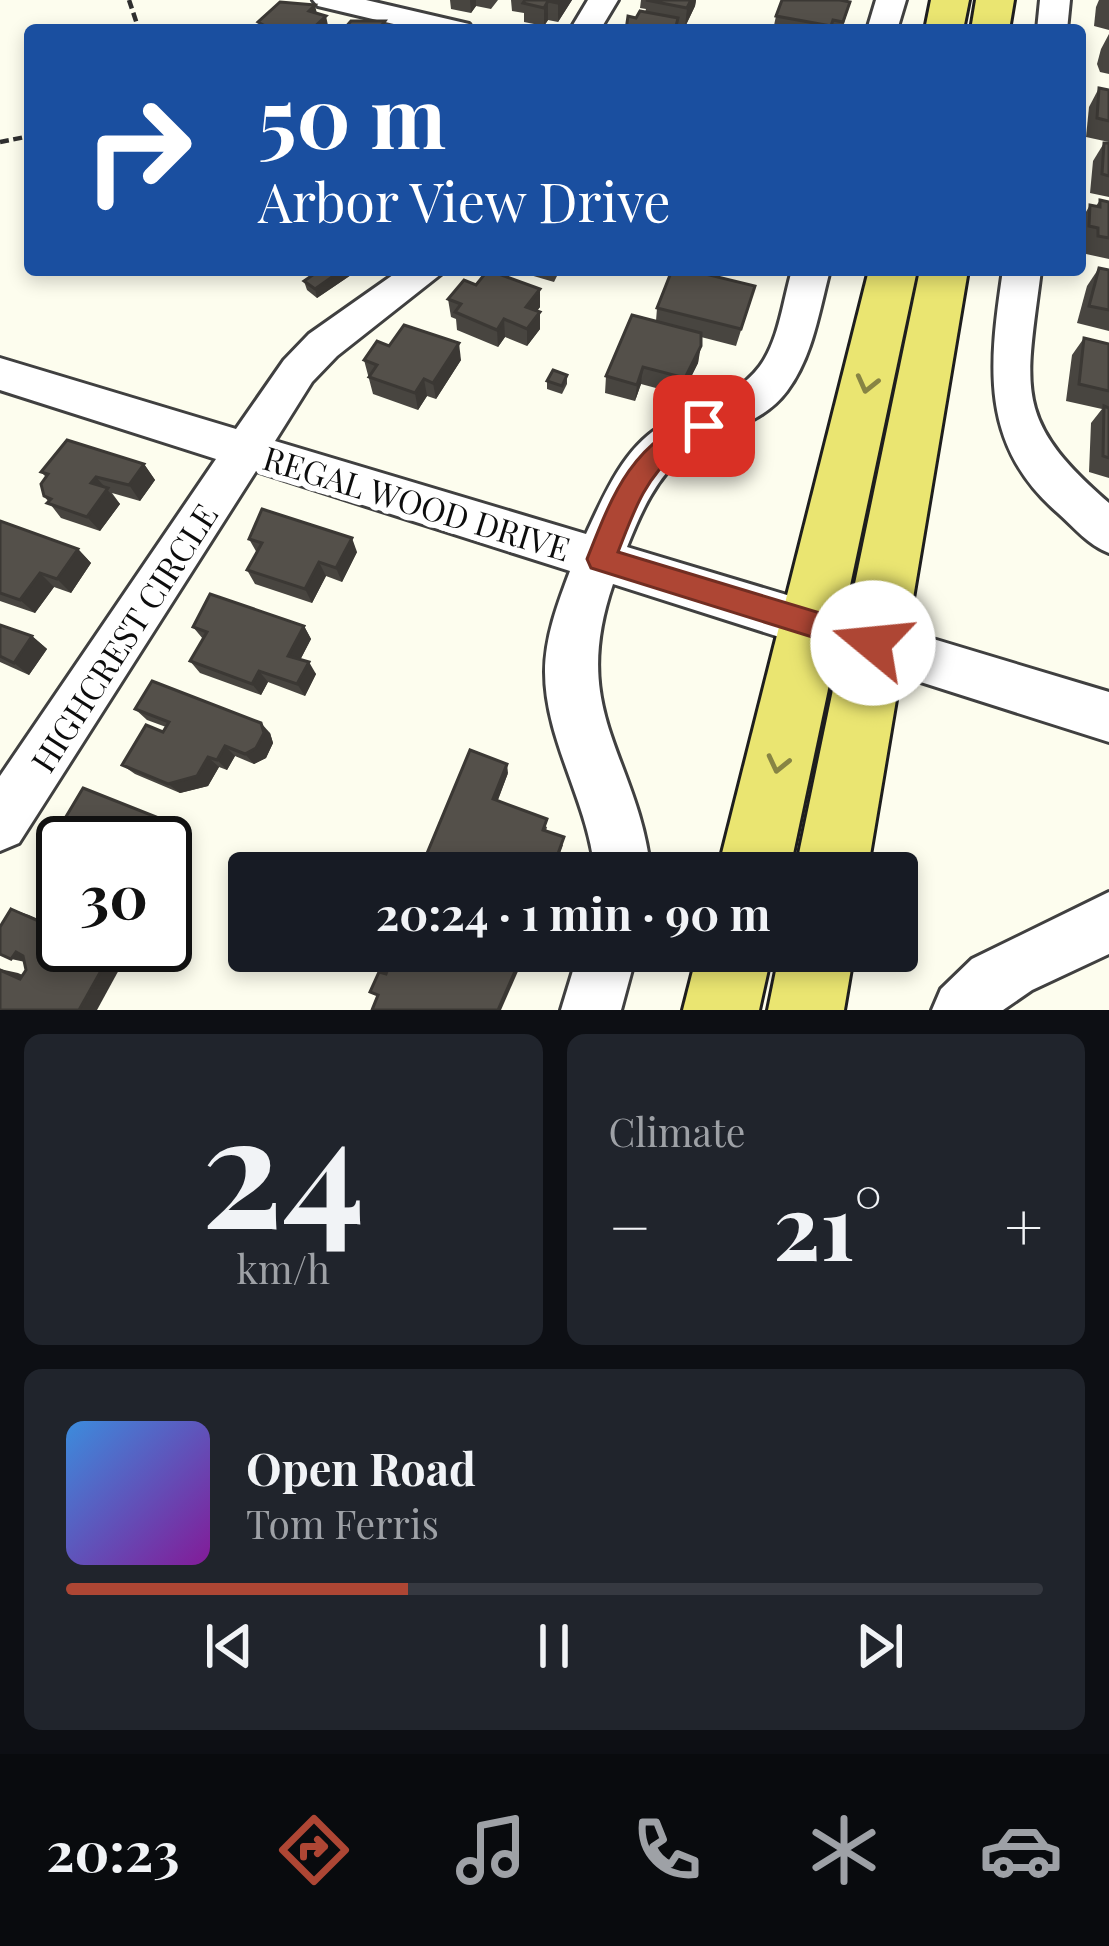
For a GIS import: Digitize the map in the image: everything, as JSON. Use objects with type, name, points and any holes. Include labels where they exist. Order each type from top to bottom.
[{"type":"main road","points":[[758,852],[892,276]]},
{"type":"main road","points":[[835,852],[943,276]]},
{"type":"main road","points":[[722,1010],[730,972]]},
{"type":"main road","points":[[806,1010],[813,972]]},
{"type":"street","points":[[328,0],[432,24]]},
{"type":"street","name":"HIGHCREST CIRCLE","points":[[0,824],[246,449],[314,354],[419,276]]},
{"type":"street","points":[[621,852],[618,820],[580,730],[570,687],[572,646],[629,488],[670,442],[736,412],[775,378],[809,276]]},
{"type":"street","points":[[1021,276],[1009,380],[1015,425],[1048,477],[1109,533]]},
{"type":"street","name":"REGAL WOOD DRIVE","points":[[0,374],[1109,717]]},
{"type":"street","points":[[962,1010],[1000,974],[1083,940],[1109,921]]},
{"type":"street","points":[[590,1010],[602,972]]},
{"type":"building","points":[[525,0],[561,0],[548,1],[544,8],[523,3]]},
{"type":"building","points":[[646,0],[691,0],[687,8]]},
{"type":"building","points":[[782,0],[850,2],[843,22],[820,24],[776,16]]},
{"type":"building","points":[[280,2],[315,5],[309,11],[326,16],[317,24],[258,22]]},
{"type":"building","points":[[640,11],[678,18],[676,24],[627,24],[628,16],[636,18]]},
{"type":"building","points":[[351,21],[385,21],[383,24],[348,24]]},
{"type":"building","points":[[1099,88],[1109,90],[1109,121],[1097,118]]},
{"type":"building","points":[[1104,143],[1109,143],[1109,176],[1102,174]]},
{"type":"building","points":[[1100,200],[1109,202],[1109,238],[1098,236],[1098,228],[1089,226],[1090,205],[1100,207]]},
{"type":"building","points":[[1099,268],[1109,270],[1109,310],[1089,306]]},
{"type":"building","points":[[311,276],[333,276],[315,289],[304,281]]},
{"type":"building","points":[[483,276],[504,276],[540,289],[526,307],[540,312],[527,329],[504,319],[497,330],[455,312],[461,304],[448,299],[464,280],[476,285]]},
{"type":"building","points":[[670,276],[713,276],[755,286],[741,329],[657,308]]},
{"type":"building","points":[[632,315],[701,333],[701,346],[685,378],[643,367],[637,385],[606,376]]},
{"type":"building","points":[[404,325],[459,343],[433,383],[424,379],[415,393],[369,377],[377,365],[364,360],[377,341],[389,346]]},
{"type":"building","points":[[1084,338],[1109,344],[1109,391],[1079,384]]},
{"type":"building","points":[[553,370],[567,375],[562,386],[547,381]]},
{"type":"building","points":[[1104,406],[1109,408],[1109,458],[1103,456]]},
{"type":"building","points":[[67,440],[144,464],[129,485],[96,477],[91,483],[108,488],[87,517],[47,503],[51,499],[44,496],[41,484],[48,474],[41,472]]},
{"type":"building","points":[[262,509],[352,538],[336,568],[319,562],[305,589],[247,570],[262,543],[249,539]]},
{"type":"building","points":[[0,521],[78,549],[57,579],[40,573],[20,600],[0,593]]},
{"type":"building","points":[[210,594],[304,626],[288,656],[309,662],[297,684],[259,671],[252,684],[190,661],[207,632],[193,627]]},
{"type":"building","points":[[0,625],[32,636],[14,663],[0,656]]},
{"type":"building","points":[[152,681],[261,723],[264,733],[256,748],[245,754],[225,746],[217,760],[208,757],[197,776],[168,784],[122,765],[146,725],[163,732],[169,722],[135,709]]},
{"type":"building","points":[[470,750],[507,764],[493,799],[547,819],[543,830],[564,837],[559,852],[428,852]]},
{"type":"building","points":[[83,788],[154,816],[66,816]]},
{"type":"building","points":[[11,909],[36,920],[36,972],[100,972],[79,1010],[0,1010],[0,970],[20,979],[26,970],[23,956],[16,952],[11,959],[0,954],[0,927]]},
{"type":"building","points":[[379,972],[515,972],[498,1010],[372,1010],[378,995],[370,992]]},
{"type":"route","points":[[704,426],[670,442],[651,458],[629,488],[601,559],[873,643]]}]
